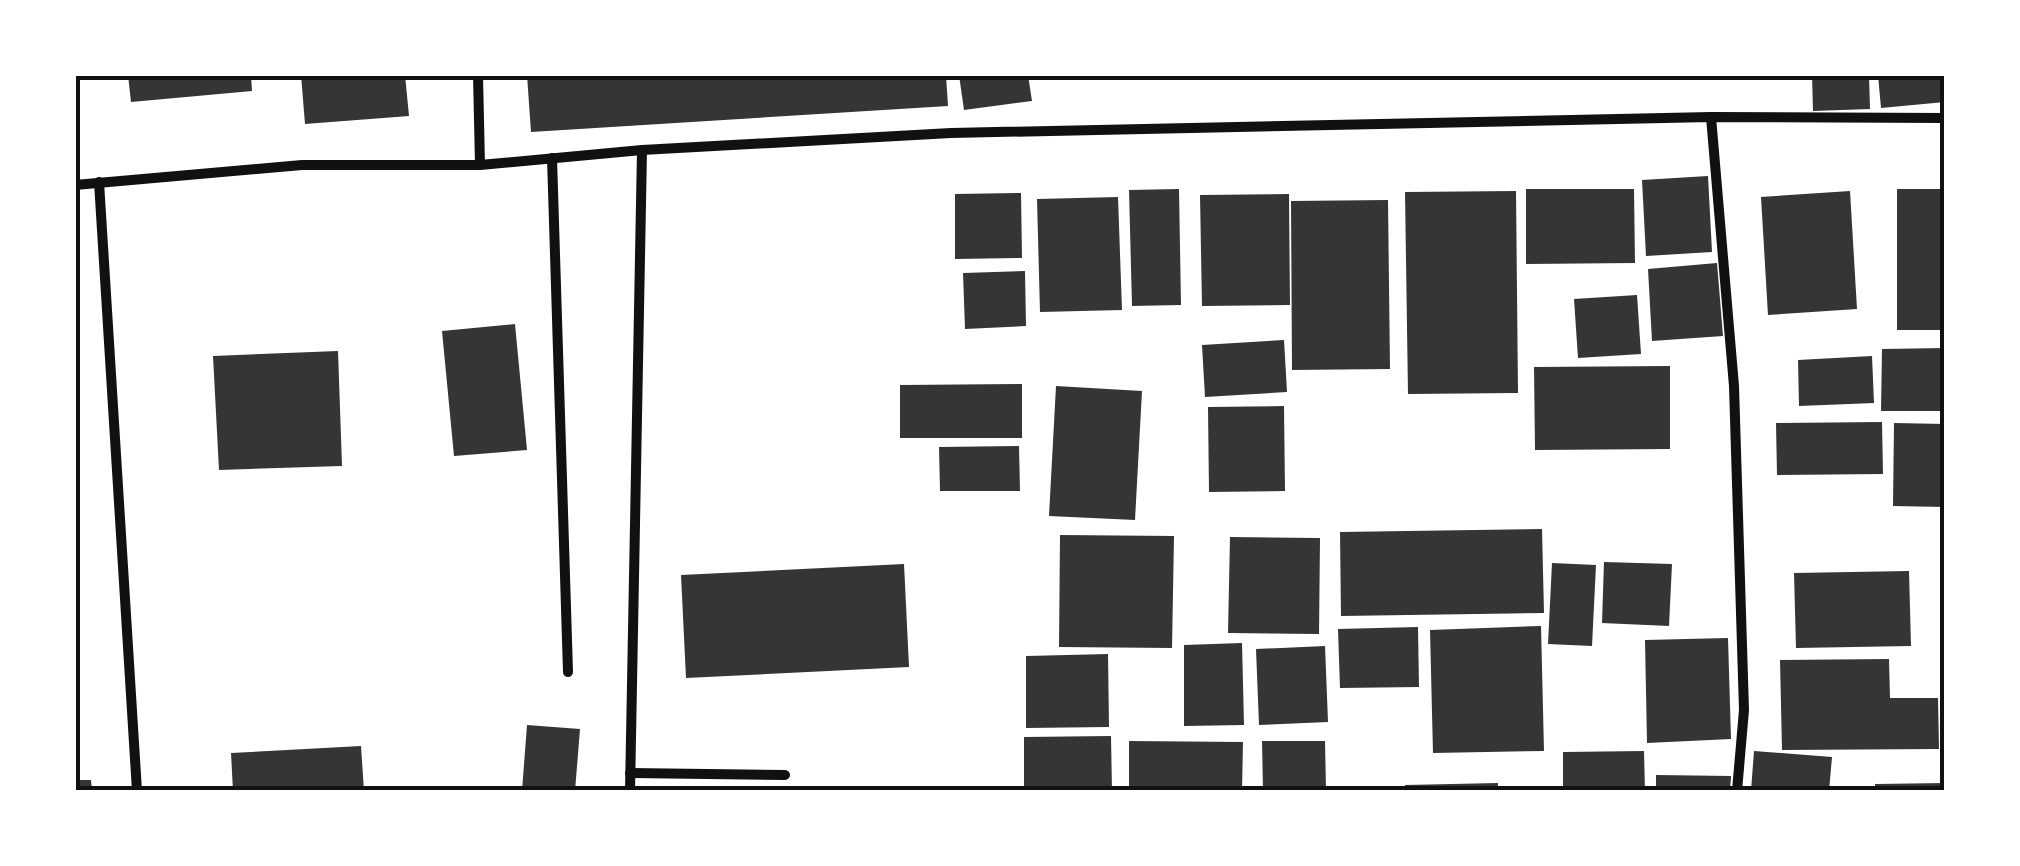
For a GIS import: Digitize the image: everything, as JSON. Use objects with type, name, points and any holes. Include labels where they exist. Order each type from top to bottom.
[{"type":"street","points":[[478,75],[480,165]]},
{"type":"street","points":[[75,185],[302,165],[480,165],[642,150],[951,133],[1711,116],[1945,118]]},
{"type":"street","points":[[1711,116],[1735,405],[1744,710],[1737,791]]},
{"type":"street","points":[[630,791],[642,150]]},
{"type":"street","points":[[552,158],[568,672]]},
{"type":"street","points":[[100,182],[137,791]]},
{"type":"street","points":[[630,773],[784,774]]},
{"type":"building","points":[[128,75],[251,75],[252,91],[131,102]]},
{"type":"building","points":[[301,75],[405,75],[409,116],[305,124]]},
{"type":"building","points":[[527,75],[946,75],[948,106],[531,132]]},
{"type":"building","points":[[959,75],[1028,75],[1032,101],[964,110]]},
{"type":"building","points":[[1812,75],[1869,75],[1870,109],[1813,111]]},
{"type":"building","points":[[1878,75],[1945,75],[1945,102],[1881,108]]},
{"type":"building","points":[[1708,176],[1712,252],[1646,256],[1642,180]]},
{"type":"building","points":[[1179,189],[1181,305],[1132,306],[1129,190]]},
{"type":"building","points":[[1526,189],[1634,189],[1635,263],[1526,264]]},
{"type":"building","points":[[1897,189],[1945,189],[1945,330],[1897,330]]},
{"type":"building","points":[[1516,191],[1518,393],[1408,394],[1405,192]]},
{"type":"building","points":[[1850,191],[1857,309],[1768,315],[1761,197]]},
{"type":"building","points":[[1021,193],[1022,258],[955,259],[955,194]]},
{"type":"building","points":[[1289,194],[1290,305],[1202,306],[1200,195]]},
{"type":"building","points":[[1118,197],[1122,310],[1040,312],[1037,199]]},
{"type":"building","points":[[1388,200],[1390,369],[1292,370],[1291,201]]},
{"type":"building","points":[[1717,263],[1723,336],[1652,341],[1648,269]]},
{"type":"building","points":[[1025,271],[1026,326],[965,329],[963,273]]},
{"type":"building","points":[[1637,295],[1641,354],[1578,358],[1574,299]]},
{"type":"building","points":[[515,324],[527,450],[454,456],[442,331]]},
{"type":"building","points":[[1284,340],[1287,392],[1205,397],[1202,345]]},
{"type":"building","points":[[1945,348],[1945,411],[1881,411],[1882,349]]},
{"type":"building","points":[[338,351],[342,466],[219,470],[213,356]]},
{"type":"building","points":[[1872,356],[1874,403],[1799,406],[1798,360]]},
{"type":"building","points":[[1670,366],[1670,449],[1535,450],[1534,367]]},
{"type":"building","points":[[1022,384],[1022,438],[900,438],[900,385]]},
{"type":"building","points":[[1056,386],[1142,391],[1135,520],[1049,516]]},
{"type":"building","points":[[1284,406],[1285,491],[1209,492],[1208,407]]},
{"type":"building","points":[[1882,422],[1883,474],[1777,475],[1776,423]]},
{"type":"building","points":[[1894,423],[1945,424],[1945,507],[1893,506]]},
{"type":"building","points":[[1019,446],[1020,491],[940,491],[939,447]]},
{"type":"building","points":[[1542,529],[1544,613],[1341,616],[1340,532]]},
{"type":"building","points":[[1060,535],[1174,536],[1172,648],[1059,647]]},
{"type":"building","points":[[1230,537],[1320,538],[1319,634],[1228,633]]},
{"type":"building","points":[[1604,562],[1672,564],[1669,626],[1602,623]]},
{"type":"building","points":[[1552,563],[1596,565],[1592,646],[1548,644]]},
{"type":"building","points":[[904,564],[909,667],[686,678],[681,575]]},
{"type":"building","points":[[1909,571],[1911,646],[1796,648],[1794,573]]},
{"type":"building","points":[[1541,626],[1544,751],[1433,753],[1430,630]]},
{"type":"building","points":[[1418,627],[1419,687],[1340,688],[1338,629]]},
{"type":"building","points":[[1728,638],[1731,739],[1647,743],[1645,640]]},
{"type":"building","points":[[1242,643],[1244,725],[1184,726],[1184,645]]},
{"type":"building","points":[[1325,646],[1328,722],[1259,725],[1256,649]]},
{"type":"building","points":[[1108,654],[1109,727],[1026,728],[1026,656]]},
{"type":"building","points":[[1889,659],[1890,698],[1938,698],[1939,749],[1782,750],[1780,660]]},
{"type":"building","points":[[527,725],[580,729],[575,791],[522,791]]},
{"type":"building","points":[[1111,736],[1112,791],[1024,791],[1024,737]]},
{"type":"building","points":[[1129,741],[1243,742],[1242,791],[1129,791]]},
{"type":"building","points":[[1262,741],[1325,741],[1326,791],[1263,791]]},
{"type":"building","points":[[361,746],[364,791],[233,791],[231,753]]},
{"type":"building","points":[[1644,751],[1645,791],[1563,791],[1563,752]]},
{"type":"building","points":[[1754,751],[1832,757],[1829,791],[1751,791]]},
{"type":"building","points":[[1656,775],[1731,776],[1730,791],[1656,791]]},
{"type":"building","points":[[75,780],[91,780],[92,791],[75,791]]},
{"type":"building","points":[[1498,783],[1498,791],[1405,791],[1405,785]]},
{"type":"building","points":[[1945,783],[1945,791],[1875,791],[1875,784]]}]
